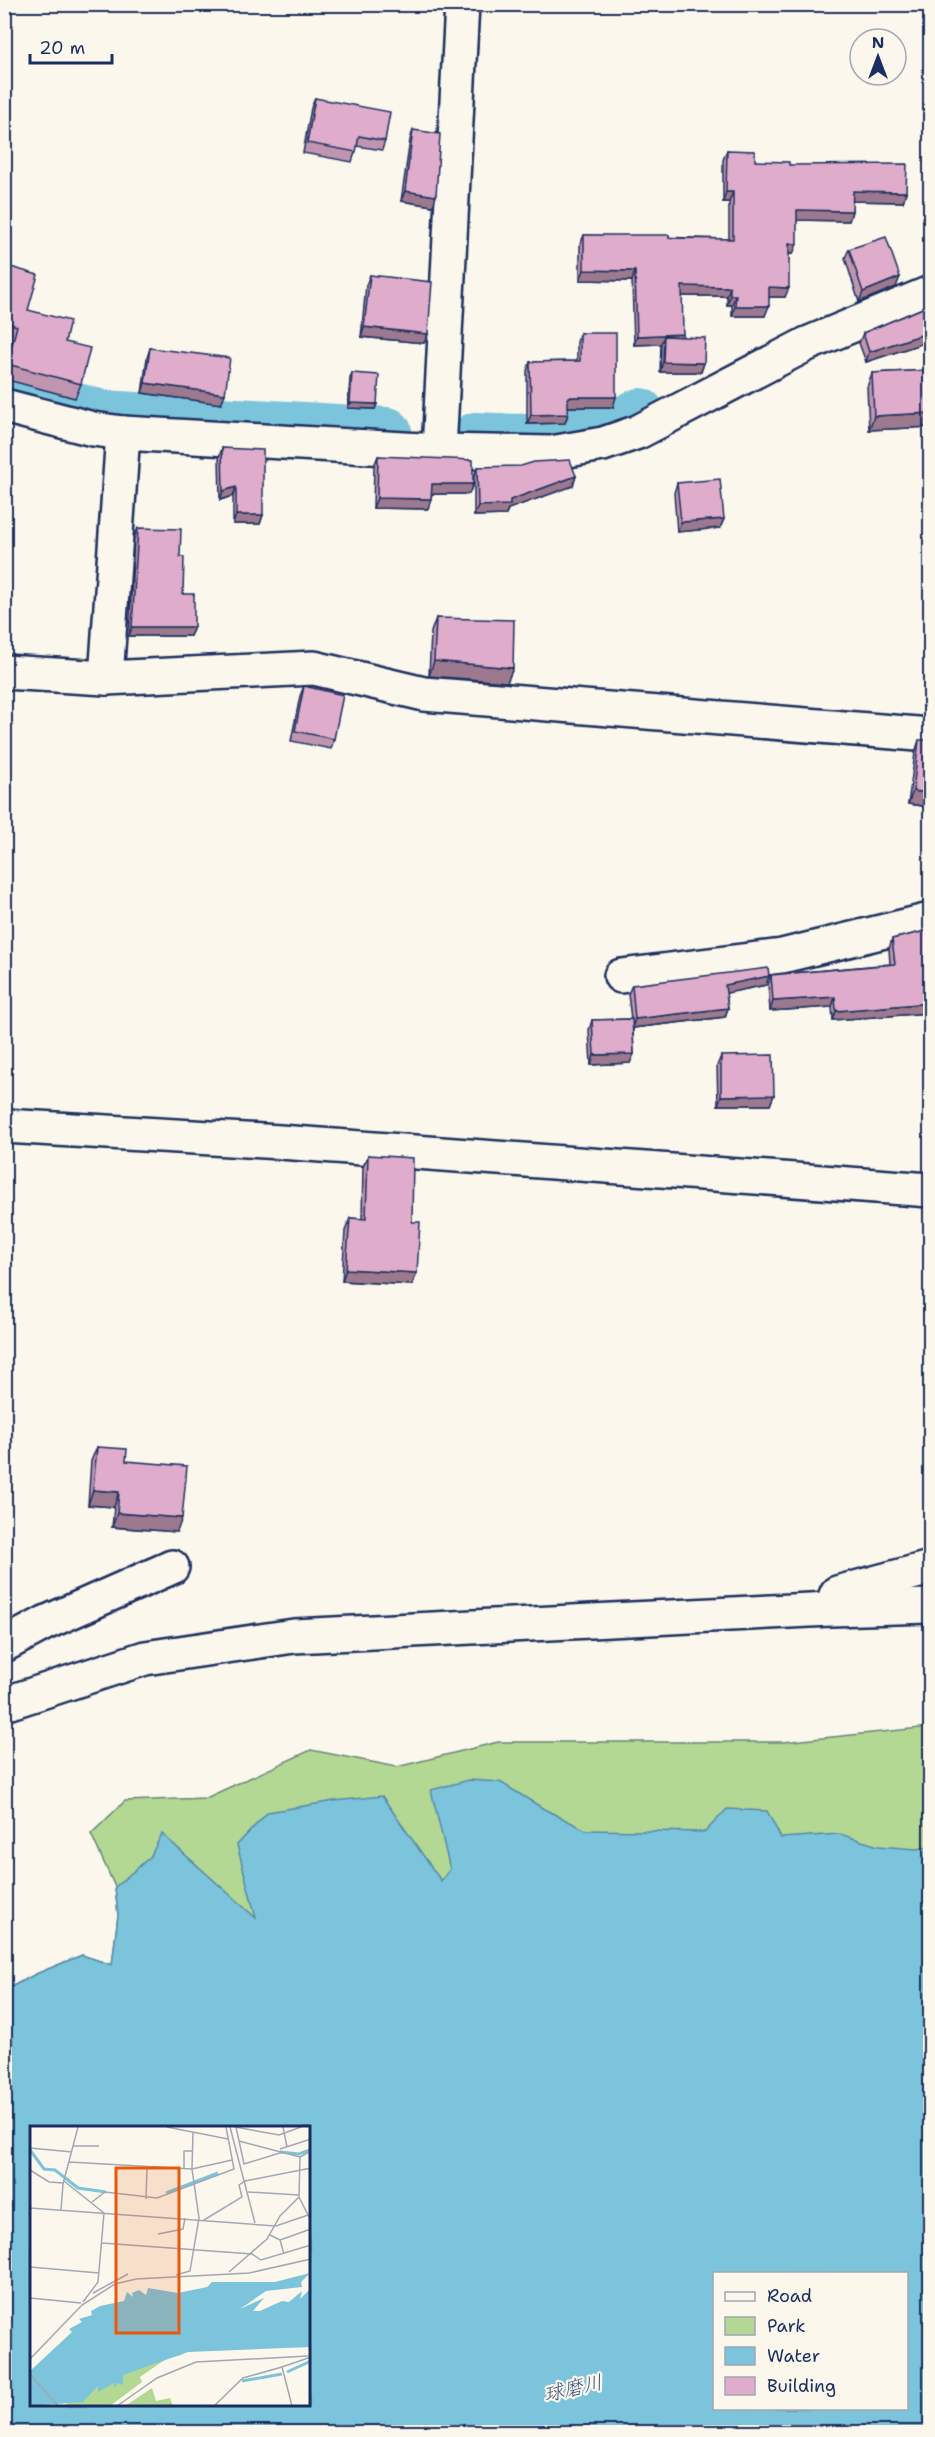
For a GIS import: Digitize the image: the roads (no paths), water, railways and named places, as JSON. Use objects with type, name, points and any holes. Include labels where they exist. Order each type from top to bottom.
[{"type":"street","points":[[439,451],[462,4]]},
{"type":"street","points":[[4,406],[93,429],[123,433],[439,451],[551,453],[603,444],[638,432],[807,344],[930,293]]},
{"type":"street","points":[[106,678],[123,433]]},
{"type":"street","points":[[4,672],[106,678],[314,668],[424,694],[930,735]]},
{"type":"street","points":[[621,976],[782,956],[930,920]]},
{"type":"street","points":[[4,1126],[292,1143],[930,1190]]},
{"type":"street","points":[[4,1644],[45,1623],[172,1567]]},
{"type":"street","points":[[830,1609],[837,1593],[930,1568]]},
{"type":"street","points":[[4,1704],[145,1658],[294,1636],[930,1606]]},
{"type":"water","name":"球磨川","points":[[469,1780],[500,1782],[544,1809],[586,1830],[705,1832],[727,1809],[767,1811],[781,1838],[840,1834],[878,1846],[916,1849],[930,1847],[930,2432],[5,2432],[5,1990],[82,1955],[112,1965],[118,1915],[115,1887],[150,1857],[162,1834],[256,1918],[237,1845],[268,1812],[382,1796],[441,1881],[450,1869],[431,1790]]},
{"type":"waterway","points":[[4,388],[103,415],[387,432]]},
{"type":"waterway","points":[[476,437],[519,439],[610,427],[640,413]]}]
